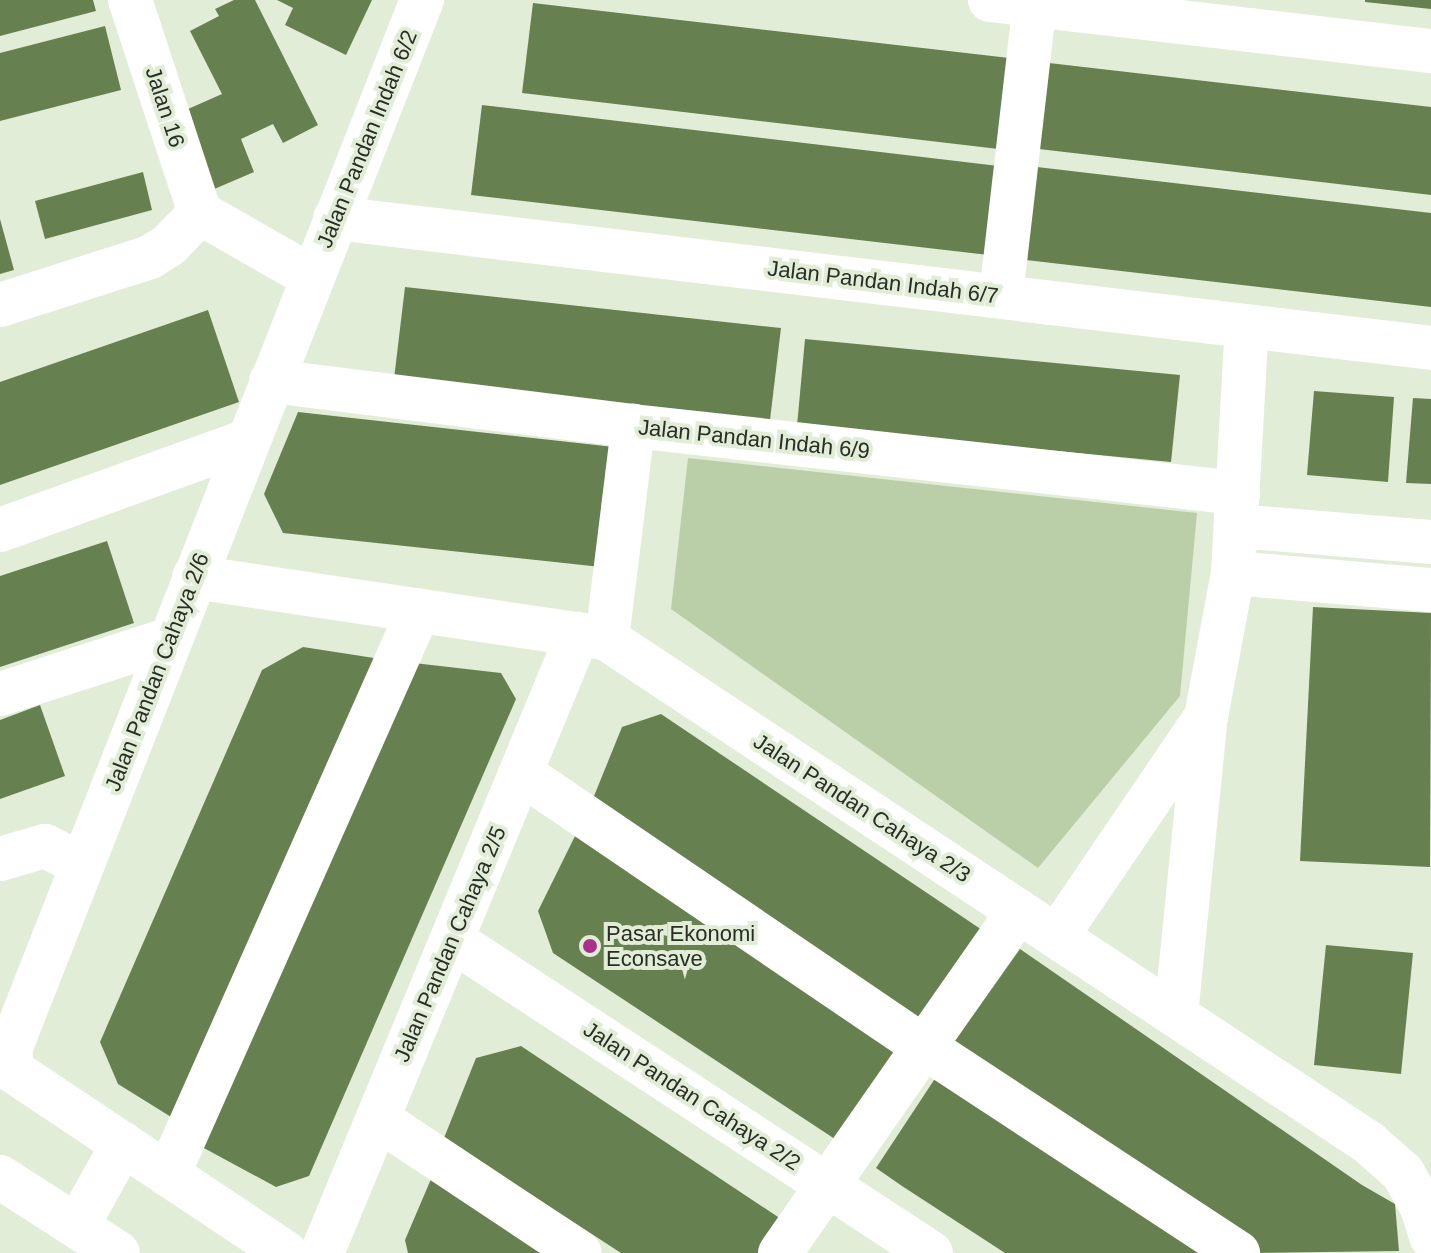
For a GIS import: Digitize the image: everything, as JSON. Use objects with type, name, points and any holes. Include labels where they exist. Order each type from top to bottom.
[{"type":"street","name":"Jalan 16","points":[[130,0],[200,213]]},
{"type":"street","name":"Jalan Pandan Indah 6/2","points":[[312,277],[422,0]]},
{"type":"street","points":[[990,0],[1431,51]]},
{"type":"street","points":[[1001,296],[1035,3]]},
{"type":"street","points":[[0,305],[150,257],[169,245],[200,213],[312,277]]},
{"type":"street","name":"Jalan Pandan Indah 6/7","points":[[335,218],[1431,348]]},
{"type":"street","name":"Jalan Pandan Cahaya 2/6","points":[[123,1144],[10,1069],[11,1047],[312,277]]},
{"type":"street","points":[[1176,1015],[1206,717],[1233,573],[1247,326]]},
{"type":"street","name":"Jalan Pandan Indah 6/9","points":[[271,381],[633,426],[1237,510]]},
{"type":"street","name":"Jalan Pandan Cahaya 2/5","points":[[322,1253],[521,773],[593,637],[633,426]]},
{"type":"street","points":[[0,530],[247,441]]},
{"type":"street","points":[[1237,510],[1431,542]]},
{"type":"street","points":[[1233,573],[1431,590]]},
{"type":"street","name":"Jalan Pandan Cahaya 2/3","points":[[194,577],[593,637],[1019,911],[1369,1143],[1403,1173],[1422,1207],[1431,1237]]},
{"type":"street","points":[[168,1175],[419,610]]},
{"type":"street","points":[[0,694],[170,639]]},
{"type":"street","points":[[1057,936],[1206,717]]},
{"type":"street","points":[[521,773],[923,1046],[1238,1253]]},
{"type":"street","points":[[0,859],[45,846],[81,864]]},
{"type":"street","points":[[780,1253],[1019,911]]},
{"type":"street","name":"Jalan Pandan Cahaya 2/2","points":[[452,940],[931,1253]]},
{"type":"street","points":[[378,1119],[580,1253]]},
{"type":"street","points":[[77,1226],[123,1144],[286,1253]]},
{"type":"street","points":[[0,1177],[118,1253]]},
{"type":"green space","points":[[688,458],[1197,513],[1180,696],[1038,868],[671,609]]},
{"type":"building","points":[[0,0],[93,0],[96,11],[0,36]]},
{"type":"building","points":[[234,0],[255,0],[318,125],[283,143],[273,124],[241,139],[254,172],[212,190],[179,113],[222,94],[190,31],[219,16],[215,9]]},
{"type":"building","points":[[277,0],[372,0],[346,55],[285,25],[293,8]]},
{"type":"building","points":[[1431,0],[1431,9],[1365,2]]},
{"type":"building","points":[[533,3],[1018,59],[1007,150],[522,93]]},
{"type":"building","points":[[105,26],[121,90],[0,121],[0,53]]},
{"type":"building","points":[[1049,63],[1431,107],[1431,195],[1039,149]]},
{"type":"building","points":[[482,105],[1007,167],[997,256],[471,195]]},
{"type":"building","points":[[1037,167],[1431,213],[1431,307],[1026,260]]},
{"type":"building","points":[[143,172],[152,210],[45,239],[35,201]]},
{"type":"building","points":[[0,219],[14,270],[0,274]]},
{"type":"building","points":[[405,287],[781,328],[770,420],[394,379]]},
{"type":"building","points":[[208,310],[239,402],[0,485],[0,382]]},
{"type":"building","points":[[805,339],[1180,375],[1171,462],[797,426]]},
{"type":"building","points":[[1314,391],[1394,397],[1388,482],[1307,475]]},
{"type":"building","points":[[1413,398],[1431,399],[1431,484],[1406,483]]},
{"type":"building","points":[[298,412],[614,447],[601,567],[283,533],[264,494]]},
{"type":"building","points":[[107,541],[134,623],[0,667],[0,576]]},
{"type":"building","points":[[1313,607],[1431,613],[1430,867],[1300,861]]},
{"type":"building","points":[[303,647],[387,660],[184,1125],[118,1084],[100,1042],[262,670]]},
{"type":"building","points":[[414,663],[501,673],[516,699],[309,1176],[276,1187],[202,1147]]},
{"type":"building","points":[[40,705],[65,776],[0,799],[0,720]]},
{"type":"building","points":[[661,714],[991,936],[927,1031],[590,806],[622,727]]},
{"type":"building","points":[[577,832],[911,1051],[847,1147],[553,953],[538,911]]},
{"type":"building","points":[[1326,945],[1413,953],[1401,1074],[1314,1065]]},
{"type":"building","points":[[1020,949],[1362,1185],[1395,1204],[1399,1251],[1246,1253],[950,1048]]},
{"type":"building","points":[[521,1046],[784,1221],[763,1253],[621,1253],[444,1138],[476,1058]]},
{"type":"building","points":[[938,1074],[1210,1253],[1005,1253],[902,1186],[876,1168]]},
{"type":"building","points":[[437,1165],[567,1253],[408,1253],[405,1240]]},
{"type":"place","name":"Pasar Ekonomi Econsave","points":[[590,946]]}]
